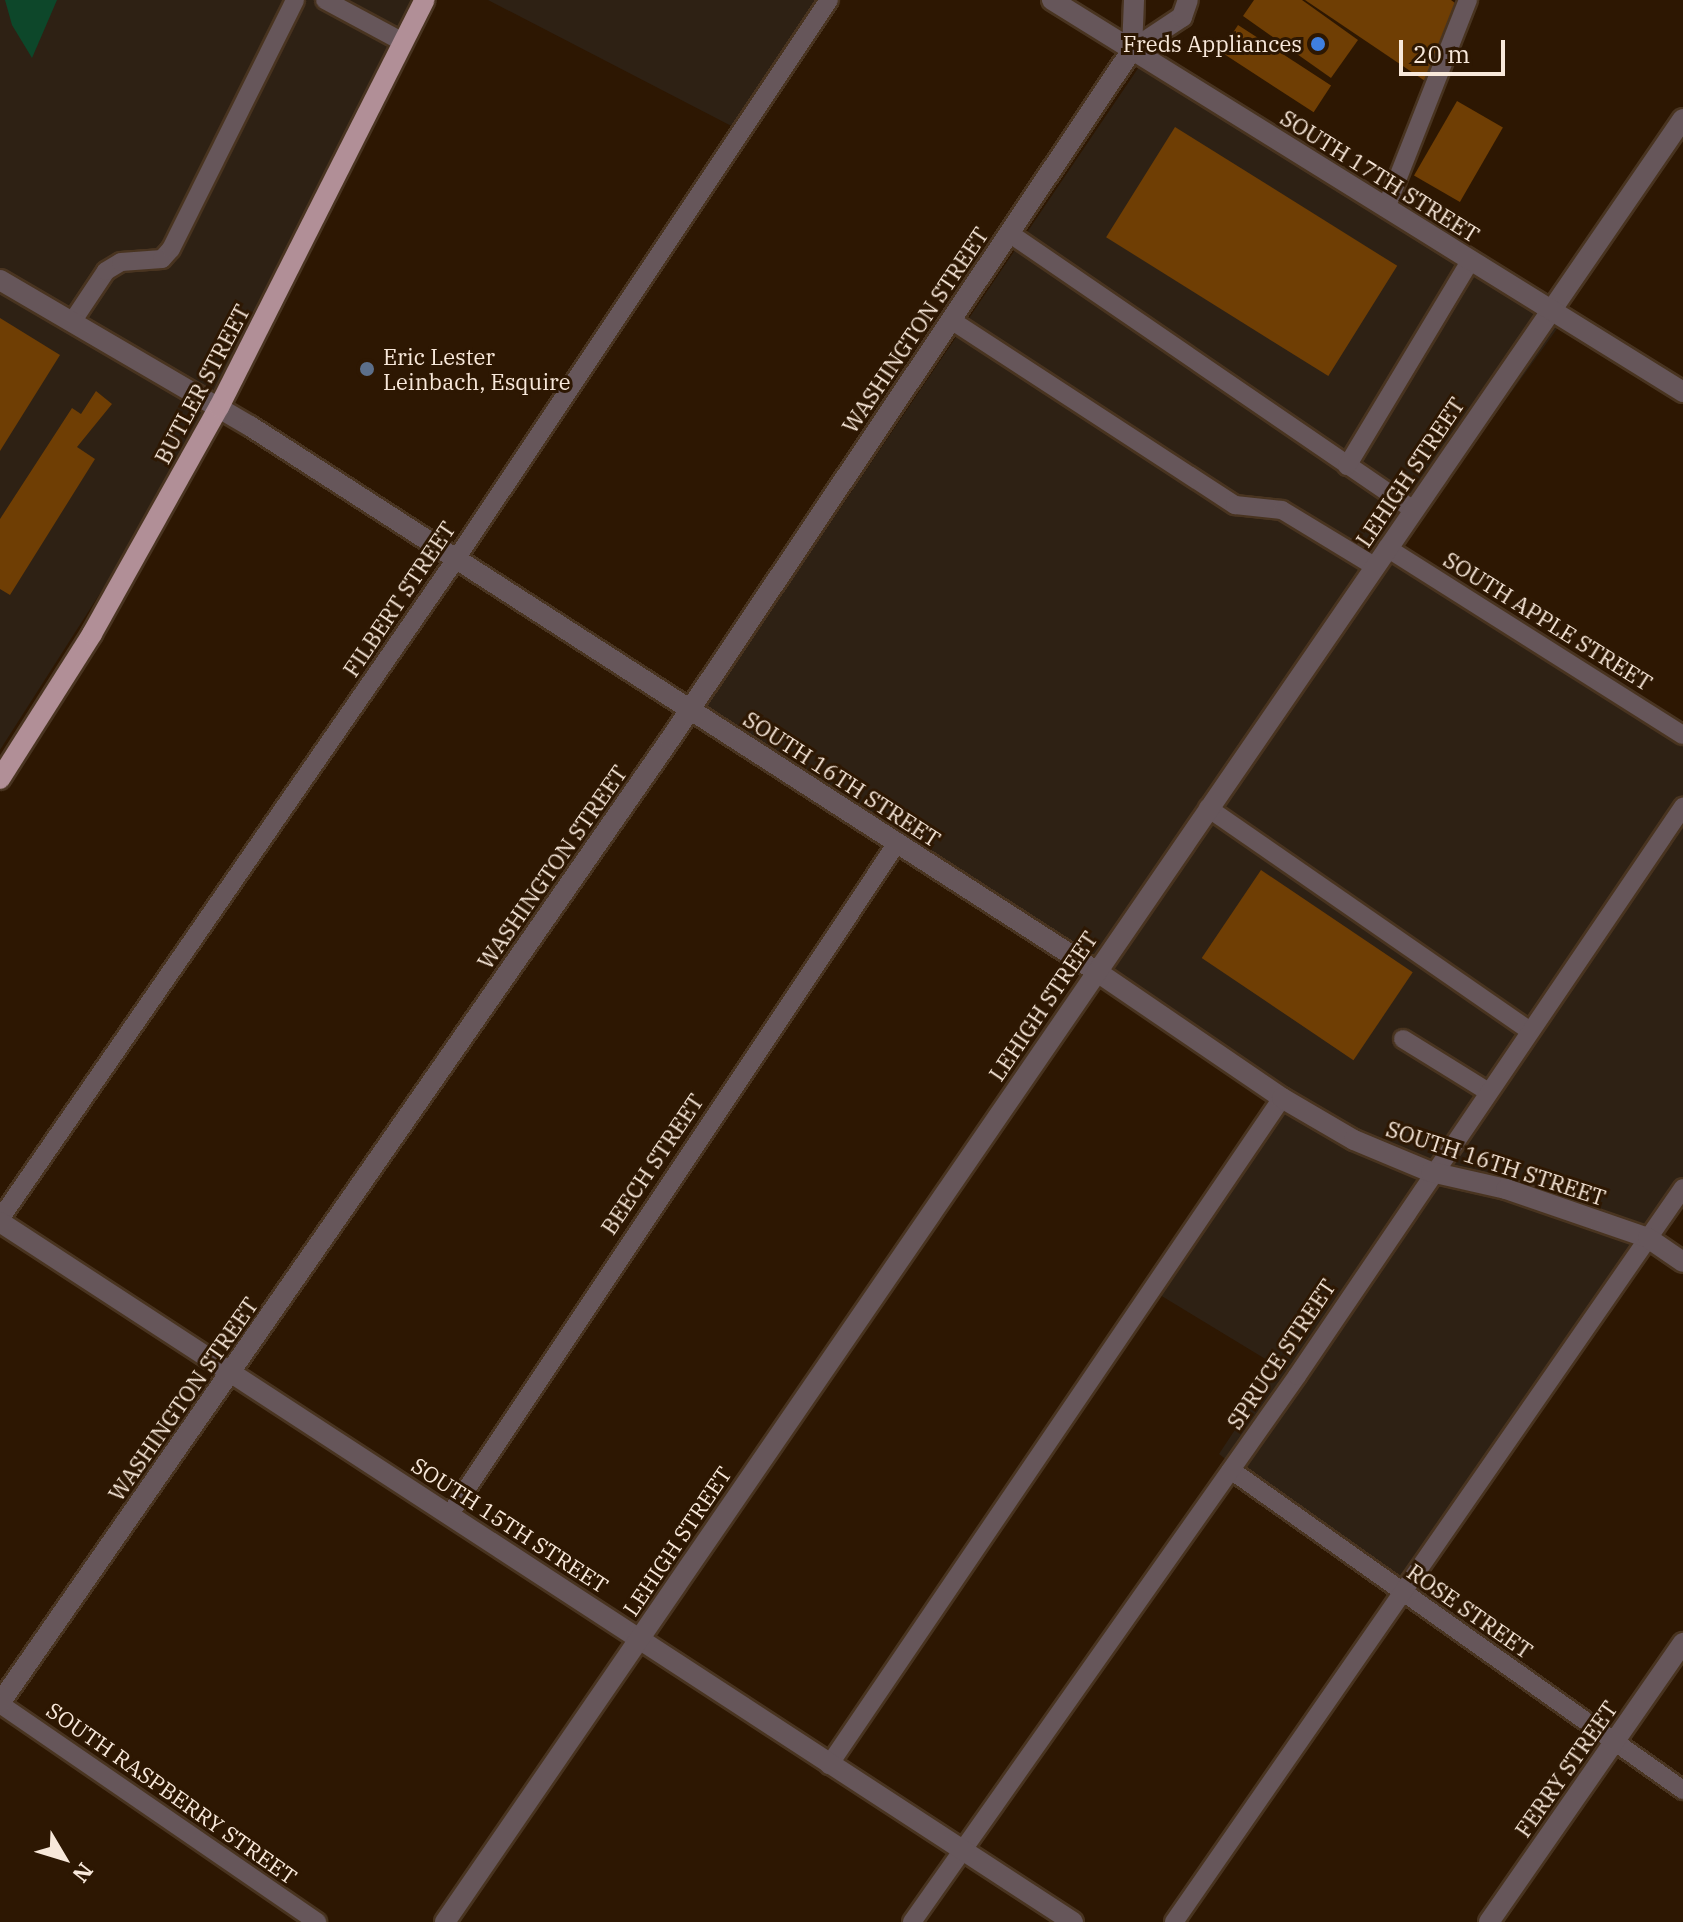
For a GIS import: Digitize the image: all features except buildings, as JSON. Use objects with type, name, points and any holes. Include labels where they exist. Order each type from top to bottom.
[{"type":"main road","name":"BUTLER STREET","points":[[0,779],[92,634],[219,407],[425,0]]},
{"type":"street","name":"SOUTH 17TH STREET","points":[[1052,0],[1683,392]]},
{"type":"street","points":[[1132,50],[1134,0]]},
{"type":"street","points":[[1132,50],[1182,17],[1188,0]]},
{"type":"street","name":"WASHINGTON STREET","points":[[0,1703],[690,710],[1132,50]]},
{"type":"street","name":"LEHIGH STREET","points":[[445,1922],[1683,119]]},
{"type":"street","name":"SOUTH 16TH STREET","points":[[0,280],[219,407],[1096,971],[1282,1098],[1354,1140],[1431,1172],[1506,1189],[1648,1238],[1683,1262]]},
{"type":"street","name":"SOUTH 15TH STREET","points":[[0,1220],[229,1374],[450,1514],[1073,1922]]},
{"type":"street","name":"FERRY STREET","points":[[1489,1922],[1683,1643]]},
{"type":"lane","points":[[72,322],[106,271],[121,262],[162,259],[171,249],[295,0]]},
{"type":"lane","points":[[325,0],[403,42]]},
{"type":"lane","name":"FILBERT STREET","points":[[0,1220],[456,559],[829,0]]},
{"type":"lane","points":[[1386,208],[1468,0]]},
{"type":"lane","points":[[1009,233],[1413,510]]},
{"type":"lane","points":[[1347,466],[1470,261]]},
{"type":"lane","points":[[951,320],[1235,505],[1282,510],[1374,566]]},
{"type":"lane","name":"SOUTH APPLE STREET","points":[[1387,548],[1683,735]]},
{"type":"lane","name":"SPRUCE STREET","points":[[912,1922],[1231,1470],[1431,1172],[1683,807]]},
{"type":"lane","points":[[1208,808],[1529,1030]]},
{"type":"lane","name":"BEECH STREET","points":[[450,1514],[897,843]]},
{"type":"lane","points":[[1403,1039],[1487,1091]]},
{"type":"lane","points":[[829,1765],[1282,1098]]},
{"type":"lane","points":[[1174,1922],[1683,1188]]},
{"type":"lane","name":"ROSE STREET","points":[[1231,1470],[1683,1790]]},
{"type":"lane","name":"SOUTH RASPBERRY STREET","points":[[0,1703],[317,1922]]},
{"type":"shaded area","points":[[0,0],[433,0],[226,396],[0,750]]},
{"type":"shaded area","points":[[488,0],[835,0],[743,132]]},
{"type":"shaded area","points":[[1145,58],[1567,315],[1395,553],[1683,725],[1683,1198],[1403,1596],[1219,1454],[1277,1366],[1160,1295],[1292,1093],[705,708]]},
{"type":"green space","points":[[5,0],[57,0],[32,58],[12,25]]},
{"type":"place","name":"Freds Appliances","points":[[1318,44]]},
{"type":"place","name":"Eric Lester Leinbach, Esquire","points":[[367,369]]}]
